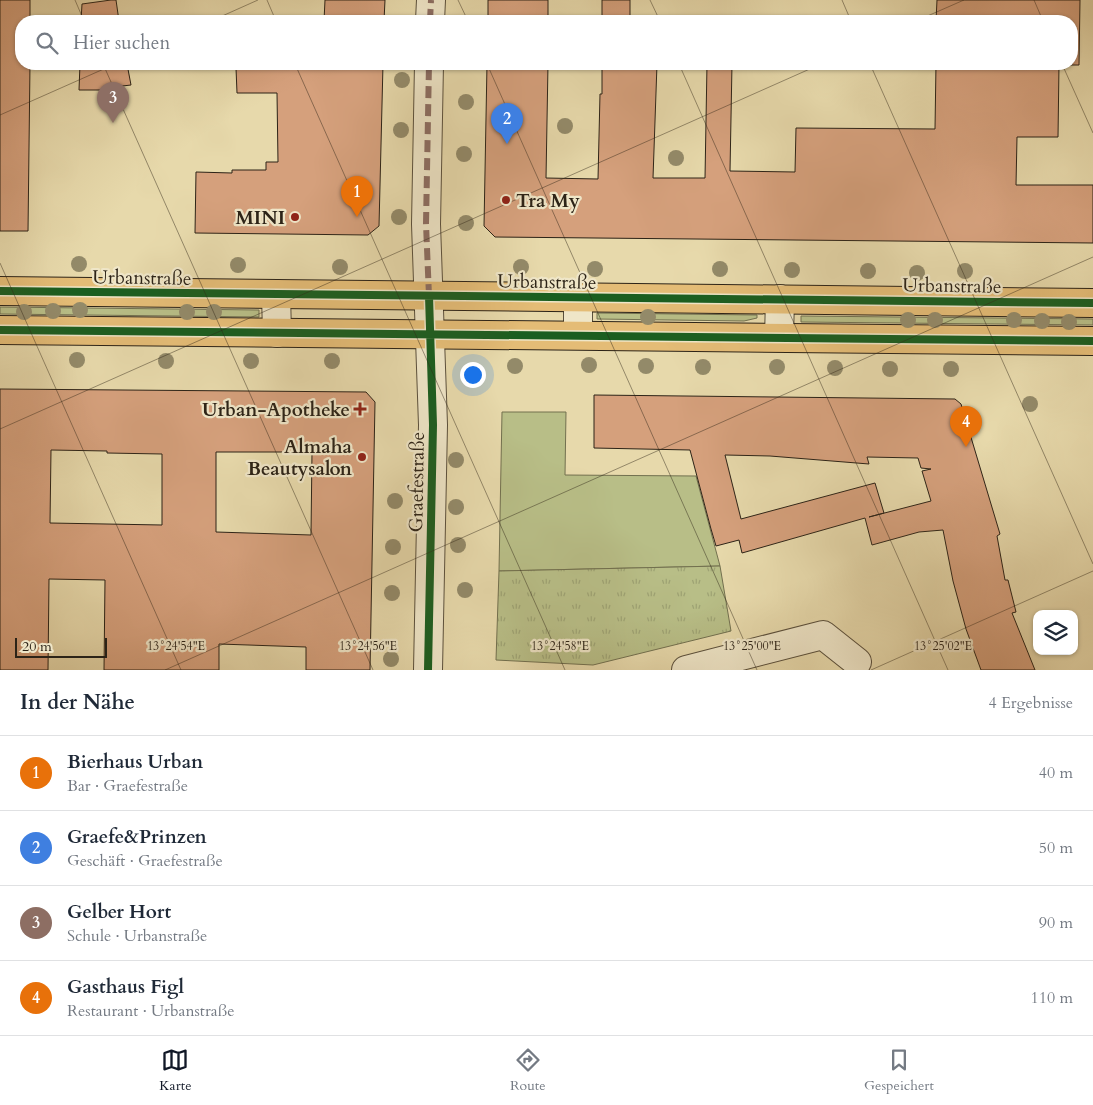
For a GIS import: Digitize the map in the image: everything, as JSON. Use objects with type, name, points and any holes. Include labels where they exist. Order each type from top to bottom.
[{"type":"main road","name":"Urbanstraße","points":[[0,292],[1093,303]]},
{"type":"main road","points":[[0,330],[1093,341]]},
{"type":"street","points":[[430,0],[430,15]]},
{"type":"street","name":"Graefestraße","points":[[428,670],[433,425],[426,224],[429,70]]},
{"type":"street","points":[[276,294],[277,333]]},
{"type":"street","points":[[578,297],[578,335]]},
{"type":"street","points":[[779,337],[780,299]]},
{"type":"street","points":[[686,670],[823,635],[857,662]]},
{"type":"green space","points":[[0,307],[259,310],[259,317],[0,314]]},
{"type":"green space","points":[[597,313],[757,315],[757,318],[744,321],[597,319]]},
{"type":"green space","points":[[801,316],[1093,319],[1093,325],[801,322]]},
{"type":"green space","points":[[502,412],[566,412],[565,475],[696,476],[720,566],[499,571]]},
{"type":"green space","points":[[720,566],[731,631],[593,665],[496,660],[499,571]]},
{"type":"building","points":[[0,0],[30,0],[30,15],[15,15],[15,70],[30,70],[28,231],[0,231]]},
{"type":"building","points":[[116,0],[118,15],[81,15],[82,4]]},
{"type":"building","points":[[325,0],[385,0],[384,15],[324,15]]},
{"type":"building","points":[[488,0],[548,0],[548,15],[488,15]]},
{"type":"building","points":[[602,0],[630,0],[630,15],[602,15]]},
{"type":"building","points":[[937,0],[1080,0],[1079,65],[1078,15],[936,15]]},
{"type":"building","points":[[80,70],[128,70],[131,85],[105,88],[105,90],[79,90]]},
{"type":"building","points":[[236,70],[383,70],[379,226],[368,235],[195,233],[196,172],[232,173],[232,170],[266,170],[266,162],[278,162],[277,93],[237,93]]},
{"type":"building","points":[[487,70],[548,70],[546,178],[598,179],[602,70],[657,70],[653,178],[705,178],[707,70],[732,70],[730,171],[795,172],[796,128],[935,129],[936,70],[1059,70],[1058,137],[1017,137],[1016,185],[1093,185],[1093,243],[495,237],[484,226]]},
{"type":"building","points":[[0,389],[366,392],[375,402],[370,670],[306,670],[306,647],[219,644],[219,670],[104,670],[105,580],[49,579],[48,670],[0,670]],"holes":[[[51,450],[162,454],[162,525],[50,523]],[[216,452],[312,452],[311,535],[216,532]]]},
{"type":"building","points":[[594,395],[955,399],[961,404],[1000,534],[997,536],[1005,580],[1008,580],[1016,612],[1012,613],[1035,670],[981,670],[966,629],[953,581],[943,530],[919,532],[872,545],[865,518],[742,553],[739,540],[716,546],[690,450],[594,448]],"holes":[[[725,455],[770,456],[869,464],[867,457],[918,458],[921,468],[931,469],[922,471],[931,501],[869,517],[884,513],[875,483],[741,519]]]},
{"type":"marked path","points":[[430,15],[431,0]]},
{"type":"marked path","points":[[429,70],[426,224],[429,296]]},
{"type":"cycle path","points":[[0,291],[1093,303]]},
{"type":"cycle path","points":[[428,670],[433,425],[429,296]]},
{"type":"cycle path","points":[[0,330],[1093,341]]},
{"type":"place","name":"Gelber Hort","points":[[113,123]]},
{"type":"place","name":"Graefe&Prinzen","points":[[507,144]]},
{"type":"place","name":"Tra My","points":[[506,200]]},
{"type":"place","name":"MINI","points":[[295,217]]},
{"type":"place","name":"Bierhaus Urban","points":[[357,217]]},
{"type":"place","name":"Urban-Apotheke","points":[[360,409]]},
{"type":"place","name":"Gasthaus Figl","points":[[966,447]]},
{"type":"place","name":"Almaha Beautysalon","points":[[362,457]]}]
